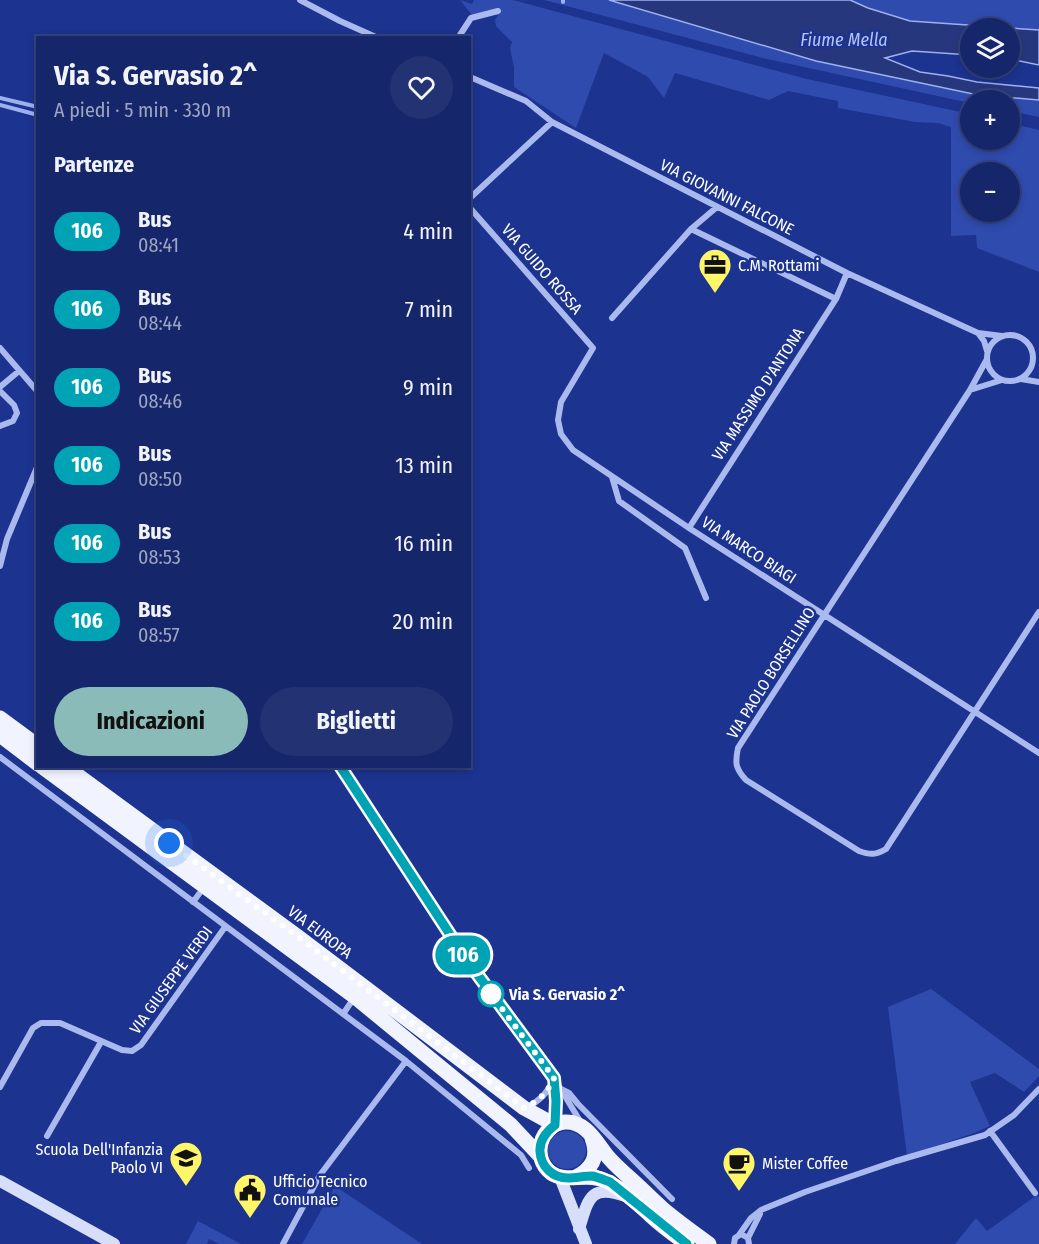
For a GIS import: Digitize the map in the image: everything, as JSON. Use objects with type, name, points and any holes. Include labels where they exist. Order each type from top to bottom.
[{"type":"main road","points":[[0,718],[36,745]]},
{"type":"main road","points":[[0,735],[36,762]]},
{"type":"main road","name":"VIA EUROPA","points":[[44,768],[355,997],[511,1125],[540,1156],[551,1173],[570,1177]]},
{"type":"main road","name":"VIA EUROPA","points":[[68,768],[297,936],[524,1108],[555,1125],[565,1122],[574,1123],[593,1130]]},
{"type":"main road","points":[[540,1156],[542,1138],[555,1125]]},
{"type":"main road","points":[[570,1177],[585,1172],[592,1165],[595,1155],[593,1130]]},
{"type":"main road","points":[[593,1130],[610,1159],[663,1209],[709,1244]]},
{"type":"main road","points":[[570,1177],[594,1176],[610,1182],[687,1244]]},
{"type":"street","points":[[300,0],[374,36]]},
{"type":"street","points":[[459,36],[471,18],[498,11]]},
{"type":"street","name":"VIA GIOVANNI FALCONE","points":[[471,77],[526,101],[552,122],[847,273],[978,333],[1019,336],[1032,348],[1039,368]]},
{"type":"street","points":[[471,197],[552,122]]},
{"type":"street","points":[[612,318],[691,229],[717,207]]},
{"type":"street","name":"VIA GUIDO ROSSA","points":[[471,209],[593,348]]},
{"type":"street","points":[[691,229],[836,299]]},
{"type":"street","name":"VIA MASSIMO D'ANTONA","points":[[689,528],[836,299],[847,273]]},
{"type":"street","points":[[978,333],[984,341],[989,368],[1002,380],[1011,382],[1020,379],[1030,370],[1034,357]]},
{"type":"street","points":[[987,351],[993,342],[1002,336]]},
{"type":"street","points":[[0,348],[36,390]]},
{"type":"street","name":"VIA MARCO BIAGI","points":[[593,348],[561,402],[558,420],[561,434],[573,450],[689,528],[1039,753]]},
{"type":"street","name":"VIA PAOLO BORSELLINO","points":[[987,359],[970,390],[738,748],[735,762],[739,773],[746,780],[859,851],[869,855],[878,854],[886,849],[1039,612]]},
{"type":"street","points":[[0,426],[13,421],[17,413],[14,405],[0,389],[19,370]]},
{"type":"street","points":[[1020,379],[1039,382]]},
{"type":"street","points":[[970,390],[1002,380]]},
{"type":"street","points":[[0,567],[7,539],[36,470]]},
{"type":"street","points":[[612,476],[619,501],[684,548],[706,598]]},
{"type":"street","points":[[0,757],[406,1061],[521,1155],[529,1168]]},
{"type":"street","points":[[341,768],[466,959],[560,1089],[593,1130],[672,1199]]},
{"type":"street","points":[[193,902],[205,886]]},
{"type":"street","name":"VIA GIUSEPPE VERDI","points":[[0,1087],[33,1028],[41,1023],[60,1023],[122,1050],[132,1051],[141,1045],[225,927]]},
{"type":"street","points":[[343,1014],[355,997]]},
{"type":"street","points":[[47,1136],[101,1041]]},
{"type":"street","points":[[284,1244],[320,1175],[406,1061]]},
{"type":"street","points":[[524,1108],[537,1103],[544,1096],[554,1078]]},
{"type":"street","points":[[554,1078],[555,1125]]},
{"type":"street","points":[[560,1089],[569,1093],[593,1130]]},
{"type":"street","points":[[734,1244],[735,1238],[751,1218],[761,1210],[805,1192],[896,1161],[985,1135],[1014,1115],[1039,1089]]},
{"type":"street","points":[[990,1131],[1035,1193]]},
{"type":"street","points":[[570,1177],[569,1201],[586,1244]]},
{"type":"street","points":[[0,1181],[114,1244]]},
{"type":"street","points":[[579,1229],[586,1206],[592,1196],[603,1191],[632,1199]]},
{"type":"street","points":[[739,1235],[744,1235],[749,1241],[761,1210]]},
{"type":"street","points":[[665,1228],[678,1244]]},
{"type":"shaded area","points":[[460,0],[472,4],[474,0],[513,0],[807,79],[960,112],[960,150],[1020,150],[1020,125],[1039,130],[1039,272],[977,248],[976,235],[951,236],[951,127],[838,108],[838,101],[788,91],[769,100],[675,73],[664,98],[648,77],[604,53],[576,128],[514,87],[514,68],[510,48],[512,42],[496,26],[495,20],[498,15],[495,9],[472,15]]},
{"type":"shaded area","points":[[544,0],[609,0],[704,27],[960,91],[960,101],[767,59]]},
{"type":"shaded area","points":[[850,0],[1039,0],[1039,30],[1020,29],[1020,18],[960,18],[960,24],[910,21]]},
{"type":"shaded area","points":[[1020,98],[1039,100],[1039,117],[1020,113]]},
{"type":"shaded area","points":[[931,989],[1039,1069],[1039,1076],[1024,1092],[995,1073],[970,1082],[990,1126],[907,1156],[888,1007]]},
{"type":"shaded area","points":[[567,1131],[580,1137],[586,1150],[580,1163],[567,1169],[554,1163],[548,1150],[554,1137]]},
{"type":"shaded area","points":[[335,1186],[422,1244],[302,1244]]},
{"type":"shaded area","points":[[1037,1195],[1039,1198],[1039,1244],[955,1244],[976,1218],[987,1231]]},
{"type":"shaded area","points":[[198,1221],[241,1244],[219,1244],[209,1239],[207,1244],[186,1244]]},
{"type":"water","name":"Fiume Mella","points":[[609,0],[850,0],[910,21],[960,24],[960,54],[912,51],[885,58],[920,72],[977,82],[1039,88],[1039,100],[1020,98],[1020,90],[960,91],[816,61]]},
{"type":"water","points":[[1020,29],[1039,30],[1039,65],[1020,61]]},
{"type":"waterway","points":[[0,98],[36,107]]},
{"type":"waterway","points":[[0,105],[36,114]]},
{"type":"bus line","name":"106","points":[[341,768],[466,959],[554,1078],[555,1125],[542,1138],[540,1156],[544,1165],[551,1173],[560,1177],[594,1176],[610,1182],[687,1244]]},
{"type":"place","name":"C.M. Rottami","points":[[715,294]]},
{"type":"place","name":"Via S. Gervasio 2^","points":[[491,994]]},
{"type":"place","name":"Scuola Dell'Infanzia Paolo VI","points":[[186,1187]]},
{"type":"place","name":"Mister Coffee","points":[[739,1192]]},
{"type":"place","name":"Ufficio Tecnico Comunale","points":[[250,1219]]},
{"type":"route","points":[[169,843],[297,936],[524,1108],[537,1103],[544,1096],[554,1078],[491,994]]}]
